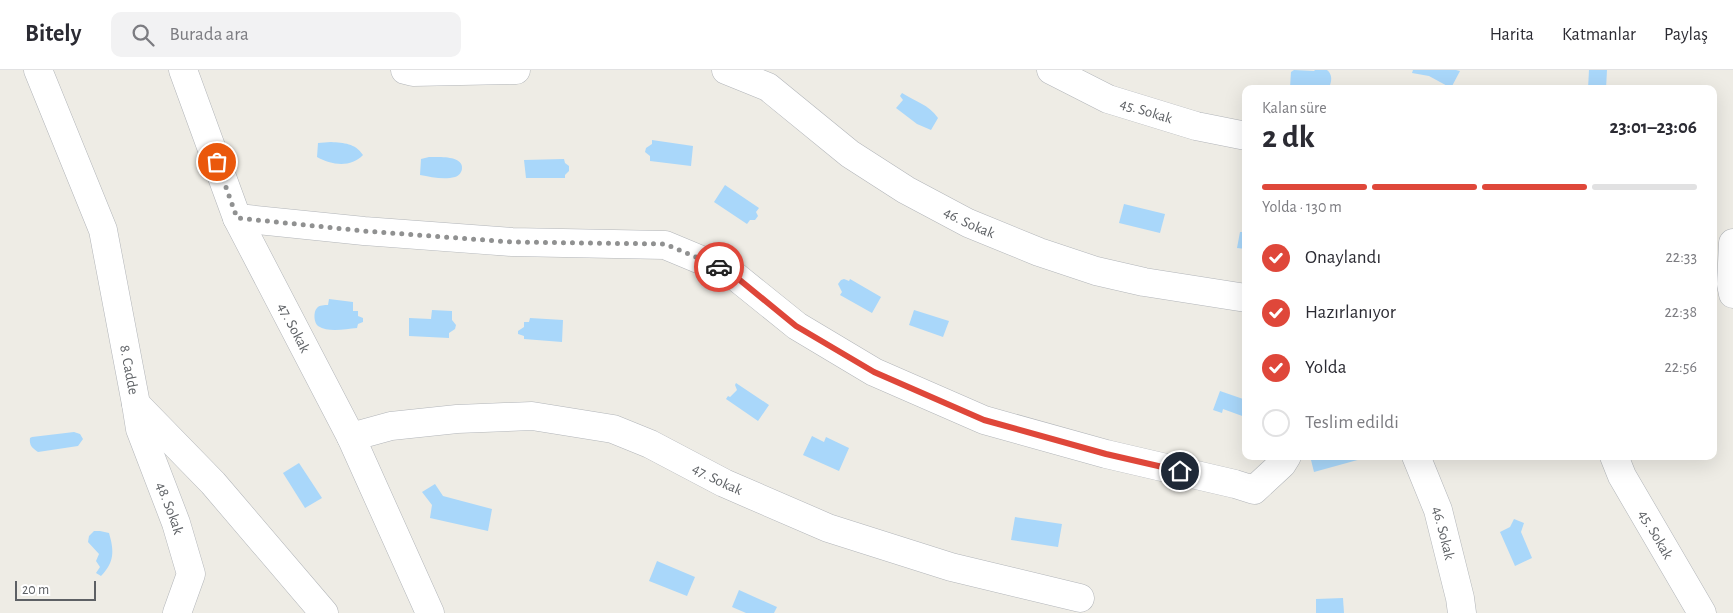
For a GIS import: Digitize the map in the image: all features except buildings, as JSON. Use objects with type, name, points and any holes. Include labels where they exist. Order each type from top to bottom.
[{"type":"street","name":"8. Cadde","points":[[38,70],[103,230],[136,404],[214,483],[324,613]]},
{"type":"street","name":"47. Sokak","points":[[183,70],[237,218],[351,437],[430,613]]},
{"type":"street","points":[[405,70],[413,72],[516,70]]},
{"type":"street","name":"46. Sokak","points":[[726,70],[768,87],[850,154],[906,190],[968,223],[1039,252],[1096,271],[1192,291],[1242,297]]},
{"type":"street","name":"45. Sokak","points":[[1051,70],[1108,99],[1196,126],[1242,135]]},
{"type":"street","points":[[237,218],[364,231],[512,242],[665,244],[730,272],[796,326],[874,372],[984,420],[1106,454],[1254,490],[1284,460]]},
{"type":"street","points":[[1733,243],[1731,284],[1733,294]]},
{"type":"street","name":"48. Sokak","points":[[136,404],[140,429],[176,523],[191,574],[177,613]]},
{"type":"street","name":"47. Sokak","points":[[351,437],[391,426],[457,419],[532,416],[613,429],[650,444],[724,483],[828,528],[951,567],[1080,598]]},
{"type":"street","name":"46. Sokak","points":[[1418,460],[1438,510],[1462,613]]},
{"type":"street","name":"45. Sokak","points":[[1616,460],[1622,476],[1703,612]]},
{"type":"water","points":[[1294,70],[1327,70],[1331,77],[1330,85],[1290,85],[1291,72]]},
{"type":"water","points":[[1413,70],[1460,71],[1453,85],[1446,85],[1429,76],[1412,73]]},
{"type":"water","points":[[1589,70],[1607,70],[1606,85],[1588,85]]},
{"type":"water","points":[[902,93],[926,106],[938,118],[931,130],[917,124],[896,108],[903,100],[900,96]]},
{"type":"water","points":[[652,140],[693,146],[691,166],[650,161],[650,156],[645,152],[646,148],[652,144]]},
{"type":"water","points":[[318,143],[345,143],[353,146],[363,155],[353,162],[341,164],[328,162],[317,157]]},
{"type":"water","points":[[429,157],[454,159],[461,164],[461,172],[459,175],[451,178],[420,175],[421,159]]},
{"type":"water","points":[[564,159],[565,163],[569,166],[569,171],[565,178],[526,178],[524,160]]},
{"type":"water","points":[[725,185],[759,208],[756,212],[758,216],[755,220],[750,220],[747,224],[714,202]]},
{"type":"water","points":[[1124,204],[1165,214],[1160,233],[1119,223]]},
{"type":"water","points":[[1240,232],[1242,232],[1242,249],[1237,248]]},
{"type":"water","points":[[844,279],[849,281],[850,279],[881,297],[872,313],[840,295],[842,292],[838,284]]},
{"type":"water","points":[[329,299],[353,302],[353,311],[358,311],[358,316],[363,318],[363,322],[358,324],[357,328],[342,330],[332,330],[318,326],[315,320],[316,310],[319,306],[328,305]]},
{"type":"water","points":[[432,310],[452,311],[452,320],[456,325],[455,329],[449,333],[449,338],[409,336],[409,318],[431,319]]},
{"type":"water","points":[[914,310],[949,321],[943,337],[909,325]]},
{"type":"water","points":[[530,318],[563,320],[562,342],[524,339],[524,336],[518,334],[518,331],[524,327],[524,322],[529,322]]},
{"type":"water","points":[[736,383],[769,405],[758,421],[726,399],[737,390]]},
{"type":"water","points":[[1220,391],[1242,399],[1242,416],[1223,409],[1222,413],[1213,410]]},
{"type":"water","points":[[74,432],[80,434],[83,439],[78,446],[38,452],[30,443],[30,438],[32,437]]},
{"type":"water","points":[[812,436],[824,442],[826,437],[849,448],[839,471],[803,455]]},
{"type":"water","points":[[1311,460],[1358,460],[1314,472]]},
{"type":"water","points":[[299,463],[322,498],[305,508],[283,473]]},
{"type":"water","points":[[435,484],[443,496],[492,509],[488,531],[430,518],[432,505],[422,492]]},
{"type":"water","points":[[1015,517],[1062,524],[1058,547],[1011,540]]},
{"type":"water","points":[[1514,519],[1524,523],[1521,532],[1532,558],[1515,566],[1500,532],[1510,527]]},
{"type":"water","points":[[94,531],[109,533],[112,545],[111,561],[101,576],[96,573],[100,567],[96,561],[99,554],[88,542],[89,536]]},
{"type":"water","points":[[657,561],[695,577],[687,596],[649,581]]},
{"type":"water","points":[[739,590],[777,607],[774,613],[746,613],[732,607]]},
{"type":"water","points":[[1343,598],[1344,613],[1316,613],[1316,599]]},
{"type":"way so far","points":[[217,162],[237,218],[364,231],[512,242],[665,244],[719,267]]},
{"type":"route","points":[[719,267],[730,272],[796,326],[874,372],[984,420],[1106,454],[1180,471]]}]
